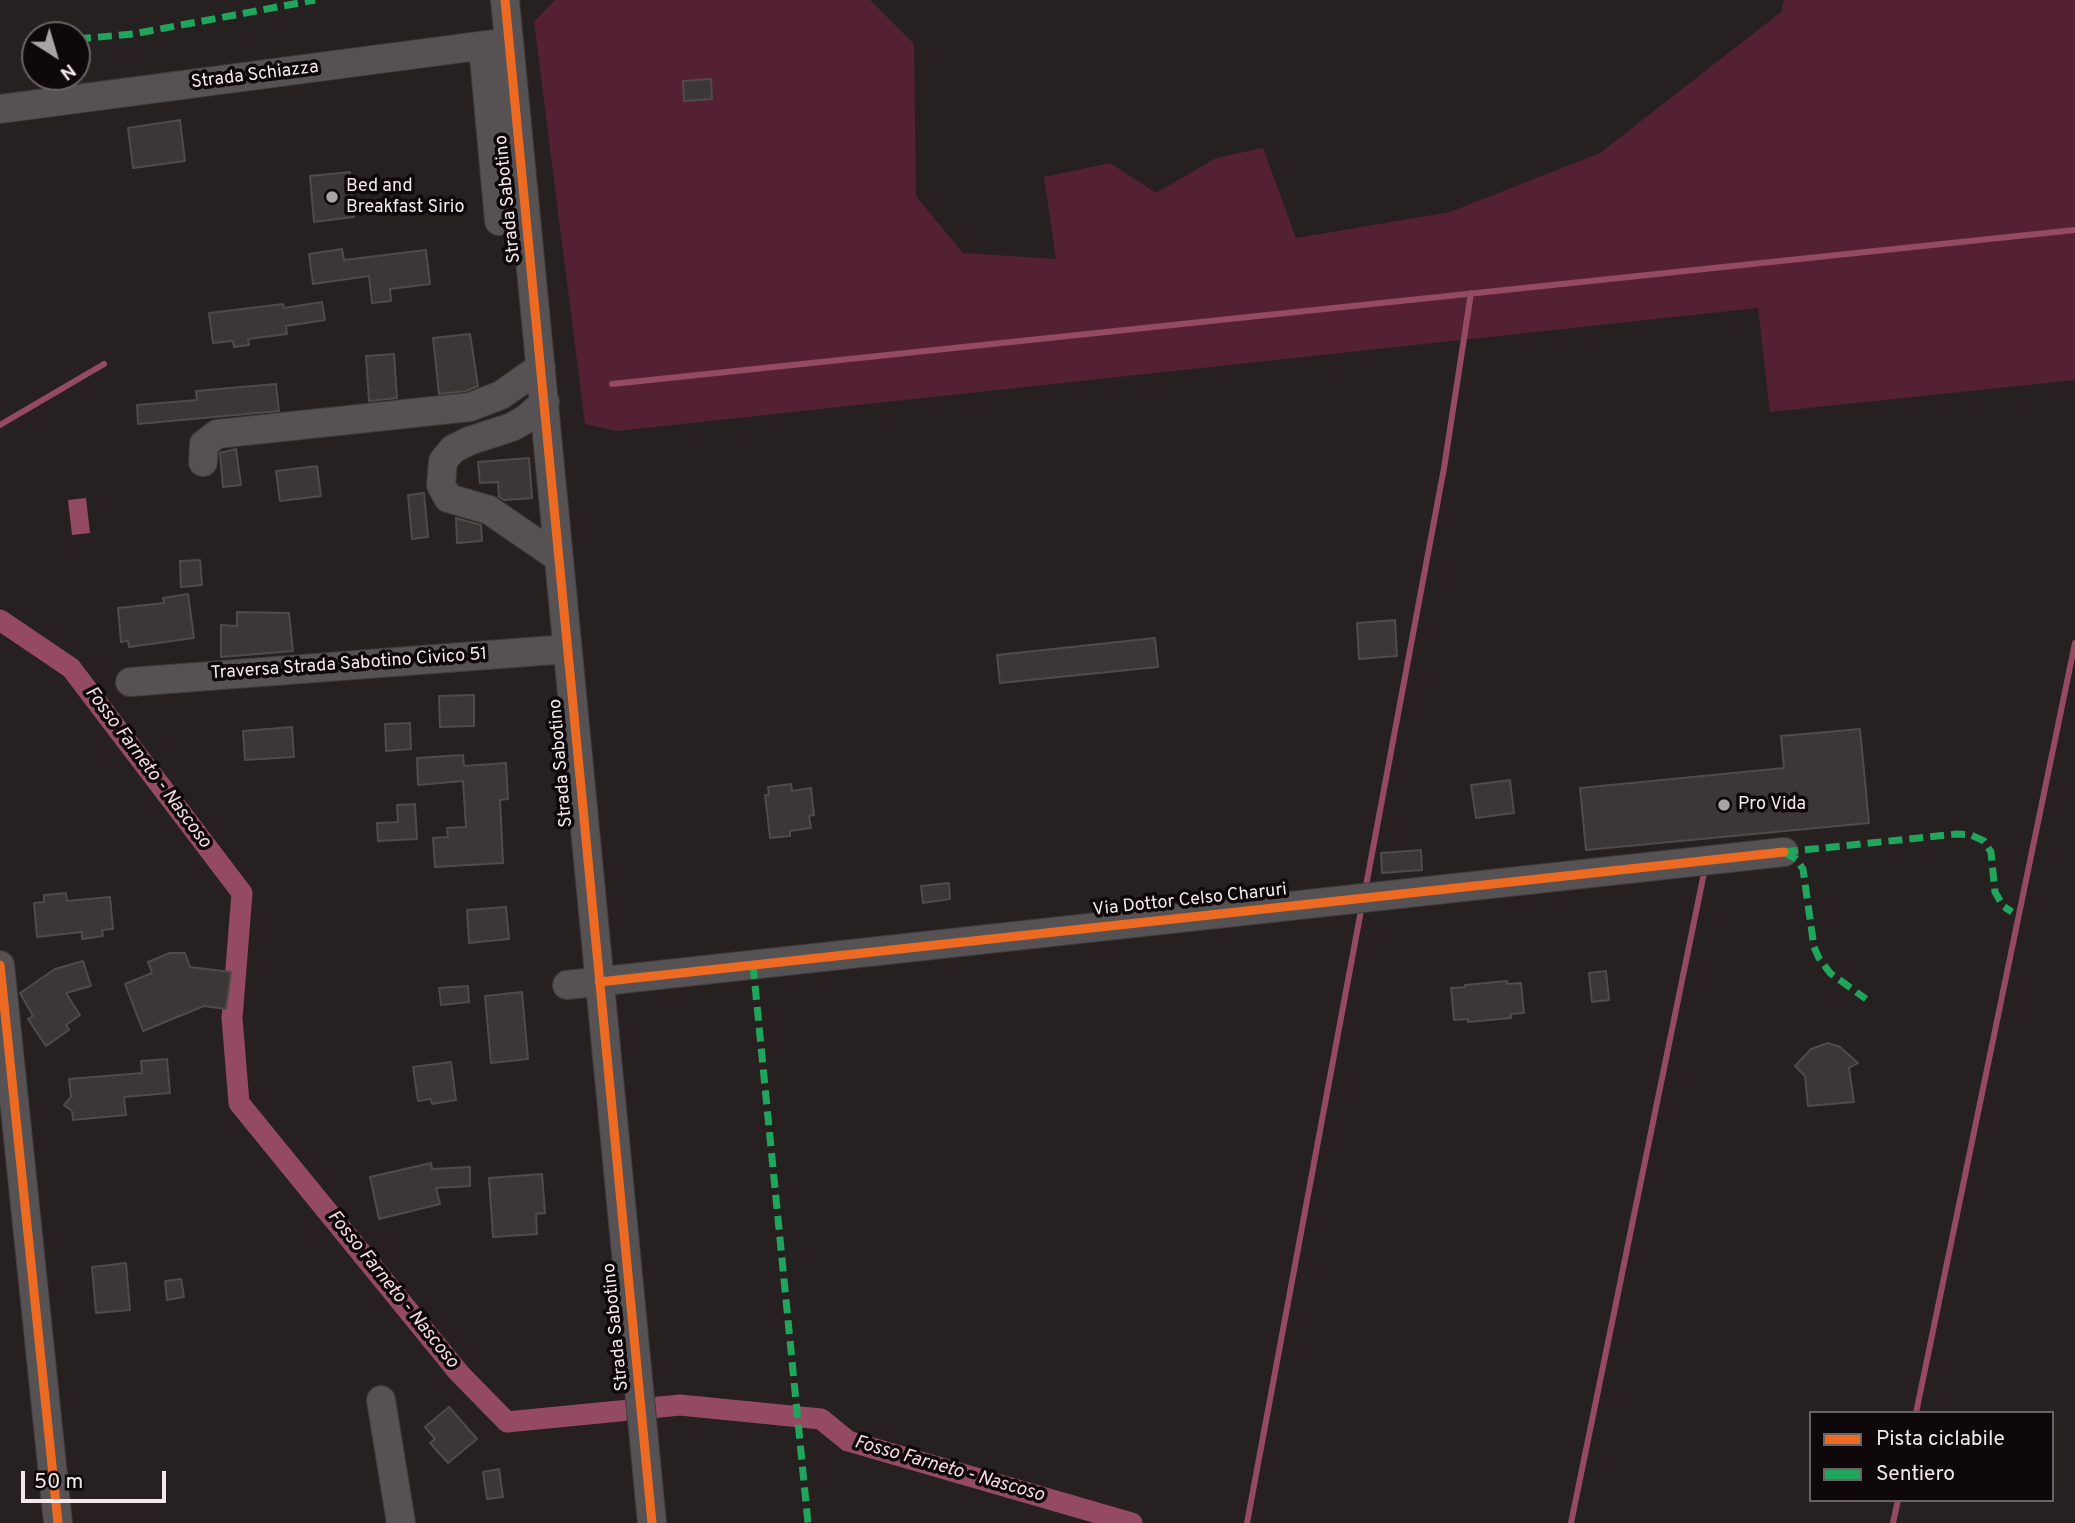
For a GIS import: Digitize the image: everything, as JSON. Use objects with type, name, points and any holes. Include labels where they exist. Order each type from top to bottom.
[{"type":"street","name":"Strada Sabotino","points":[[505,0],[496,44],[545,402],[652,1523]]},
{"type":"street","name":"Strada Schiazza","points":[[0,109],[496,44]]},
{"type":"street","points":[[496,44],[499,221]]},
{"type":"street","points":[[203,462],[204,444],[217,434],[470,407],[501,395],[541,367]]},
{"type":"street","points":[[545,402],[512,427],[453,449],[443,461],[441,485],[448,498],[489,510],[559,558]]},
{"type":"street","name":"Traversa Strada Sabotino Civico 51","points":[[130,682],[567,649]]},
{"type":"street","name":"Via Dottor Celso Charuri","points":[[567,985],[1784,852]]},
{"type":"street","points":[[0,965],[58,1523]]},
{"type":"street","points":[[382,1400],[401,1523]]},
{"type":"shaded area","points":[[555,0],[870,0],[914,44],[916,196],[963,253],[1056,259],[1044,177],[1110,163],[1156,193],[1216,158],[1263,148],[1296,238],[1450,212],[1600,153],[1781,12],[1784,0],[2075,0],[2075,380],[1770,412],[1758,308],[617,431],[585,424],[534,22]]},
{"type":"shaded area","points":[[86,498],[90,533],[72,535],[68,500]]},
{"type":"building","points":[[711,79],[712,99],[684,101],[683,81]]},
{"type":"building","points":[[180,120],[185,161],[133,168],[128,128]]},
{"type":"building","name":"Bed and Breakfast Sirio","points":[[350,172],[354,217],[314,222],[310,176]]},
{"type":"building","points":[[342,249],[344,260],[426,250],[430,284],[390,289],[391,301],[372,303],[369,276],[313,284],[309,254]]},
{"type":"building","points":[[322,302],[325,320],[286,326],[287,334],[248,339],[249,345],[234,347],[233,341],[213,343],[209,313],[283,304],[284,308]]},
{"type":"building","points":[[470,334],[478,386],[466,391],[439,394],[433,338]]},
{"type":"building","points":[[394,354],[397,398],[369,401],[366,356]]},
{"type":"building","points":[[276,384],[279,411],[138,424],[137,405],[197,400],[196,391]]},
{"type":"building","points":[[236,449],[241,485],[223,487],[220,453]]},
{"type":"building","points":[[529,458],[532,498],[504,500],[499,497],[498,482],[480,483],[478,462]]},
{"type":"building","points":[[317,466],[321,496],[280,501],[276,471]]},
{"type":"building","points":[[424,493],[428,537],[412,539],[408,495]]},
{"type":"building","points":[[456,518],[481,525],[482,541],[457,543]]},
{"type":"building","points":[[200,560],[202,585],[181,587],[180,561]]},
{"type":"building","points":[[188,594],[194,638],[129,647],[128,641],[121,642],[118,608],[164,603],[163,598]]},
{"type":"building","points":[[237,612],[289,613],[293,651],[221,657],[221,625],[237,626]]},
{"type":"building","points":[[1395,620],[1397,656],[1359,659],[1357,623]]},
{"type":"building","points":[[1155,638],[1158,667],[1000,683],[997,655]]},
{"type":"building","points":[[474,695],[474,726],[440,727],[439,696]]},
{"type":"building","points":[[410,723],[411,749],[386,751],[385,724]]},
{"type":"building","points":[[292,727],[294,757],[245,760],[243,731]]},
{"type":"building","name":"Pro Vida","points":[[1860,729],[1869,823],[1586,850],[1580,788],[1784,768],[1781,736]]},
{"type":"building","points":[[463,755],[464,766],[506,763],[508,799],[500,800],[503,863],[435,867],[433,838],[448,837],[447,828],[466,827],[463,781],[418,785],[417,758]]},
{"type":"building","points":[[1510,780],[1514,813],[1476,818],[1471,785]]},
{"type":"building","points":[[791,784],[792,791],[811,788],[814,815],[809,816],[811,828],[790,831],[790,836],[770,838],[765,795],[769,795],[768,787]]},
{"type":"building","points":[[415,804],[417,839],[378,841],[377,823],[398,822],[397,805]]},
{"type":"building","points":[[1421,850],[1422,870],[1382,873],[1381,853]]},
{"type":"building","points":[[949,883],[950,899],[923,903],[921,886]]},
{"type":"building","points":[[66,893],[67,901],[110,897],[113,929],[102,930],[103,936],[82,939],[82,932],[37,937],[34,903],[44,902],[44,895]]},
{"type":"building","points":[[506,907],[509,939],[469,943],[467,910]]},
{"type":"building","points":[[170,953],[185,953],[190,967],[231,972],[226,1009],[204,1006],[143,1031],[125,984],[152,973],[148,962]]},
{"type":"building","points":[[83,961],[91,986],[66,993],[80,1015],[66,1025],[69,1030],[46,1046],[28,1019],[33,1016],[20,993],[55,969]]},
{"type":"building","points":[[1606,971],[1609,1000],[1592,1002],[1589,973]]},
{"type":"building","points":[[1507,981],[1507,984],[1521,983],[1524,1013],[1511,1014],[1511,1018],[1468,1022],[1468,1019],[1454,1020],[1451,988]]},
{"type":"building","points":[[468,986],[469,1002],[441,1005],[439,988]]},
{"type":"building","points":[[522,992],[528,1059],[491,1063],[485,996]]},
{"type":"building","points":[[1828,1043],[1840,1047],[1858,1063],[1849,1068],[1854,1102],[1808,1106],[1805,1076],[1795,1066],[1811,1049]]},
{"type":"building","points":[[167,1059],[170,1093],[124,1097],[126,1115],[73,1120],[72,1111],[64,1105],[71,1097],[69,1079],[142,1073],[141,1061]]},
{"type":"building","points":[[451,1062],[456,1100],[432,1104],[431,1099],[418,1101],[413,1067]]},
{"type":"building","points":[[431,1163],[432,1169],[470,1167],[470,1186],[436,1188],[440,1204],[379,1219],[370,1177]]},
{"type":"building","points":[[542,1174],[545,1213],[536,1214],[537,1234],[493,1237],[489,1178]]},
{"type":"building","points":[[126,1263],[130,1310],[96,1313],[92,1267]]},
{"type":"building","points":[[181,1279],[184,1297],[167,1300],[165,1281]]},
{"type":"building","points":[[449,1407],[477,1439],[448,1463],[430,1443],[435,1439],[425,1427]]},
{"type":"building","points":[[499,1469],[503,1497],[487,1499],[483,1472]]},
{"type":"waterway","points":[[612,384],[2075,230]]},
{"type":"waterway","points":[[1365,891],[1444,468],[1471,293]]},
{"type":"waterway","points":[[0,425],[104,364]]},
{"type":"waterway","name":"Fosso Farneto - Nascoso","points":[[0,620],[71,668],[242,893],[232,1018],[239,1103],[459,1373],[507,1422],[680,1405],[821,1419],[848,1441],[1132,1523]]},
{"type":"waterway","points":[[1916,1411],[2075,643]]},
{"type":"waterway","points":[[1571,1523],[1704,873]]},
{"type":"waterway","points":[[1247,1523],[1362,905]]},
{"type":"waterway","points":[[1893,1523],[1898,1502]]},
{"type":"waterway","points":[[1099,1514],[1100,1523]]},
{"type":"marked path","points":[[91,38],[133,34],[315,0]]},
{"type":"marked path","points":[[1784,852],[1957,834],[1971,835],[1984,841],[1991,852],[1995,892],[2003,906],[2012,912]]},
{"type":"marked path","points":[[1784,852],[1796,859],[1803,869],[1814,947],[1819,958],[1830,973],[1866,999]]},
{"type":"marked path","points":[[753,965],[808,1523]]},
{"type":"cycle path","points":[[505,0],[652,1523]]},
{"type":"cycle path","points":[[599,982],[1784,852]]},
{"type":"cycle path","points":[[0,965],[58,1523]]},
{"type":"place","name":"Bed and Breakfast Sirio","points":[[332,197]]},
{"type":"place","name":"Pro Vida","points":[[1724,805]]}]
